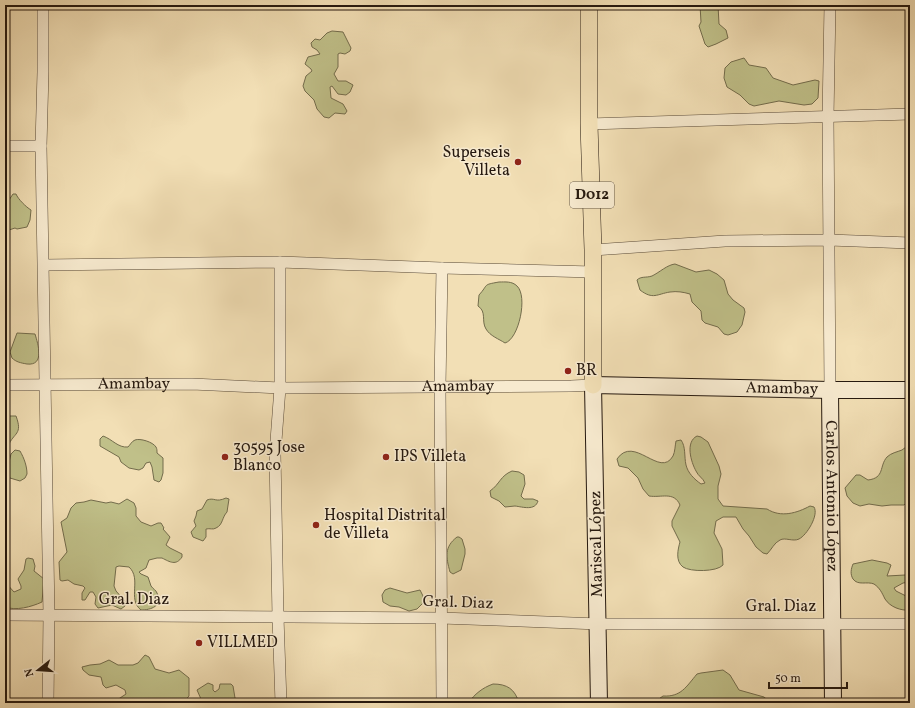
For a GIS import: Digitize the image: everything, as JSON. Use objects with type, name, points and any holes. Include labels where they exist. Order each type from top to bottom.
[{"type":"main road","name":"D012","points":[[589,5],[589,124],[593,250],[593,385]]},
{"type":"main road","name":"Amambay","points":[[593,385],[830,390],[910,390]]},
{"type":"main road","name":"Mariscal López","points":[[593,385],[599,624],[599,703]]},
{"type":"main road","name":"Carlos Antonio López","points":[[830,390],[833,703]]},
{"type":"street","points":[[42,5],[43,72],[41,146],[49,615],[48,703]]},
{"type":"street","name":"Carlos Antonio López","points":[[830,5],[828,117],[830,390]]},
{"type":"street","points":[[589,124],[910,114]]},
{"type":"street","points":[[5,146],[41,146]]},
{"type":"street","points":[[593,250],[725,241],[829,240],[910,243]]},
{"type":"street","points":[[44,265],[280,262],[593,272]]},
{"type":"street","points":[[280,262],[280,388],[274,454],[281,703]]},
{"type":"street","points":[[442,268],[440,386],[442,703]]},
{"type":"street","name":"Amambay","points":[[5,385],[192,384],[280,388],[593,385]]},
{"type":"street","name":"Gral. Diaz","points":[[5,615],[441,618],[599,624],[910,624]]},
{"type":"green space","points":[[700,5],[718,5],[719,24],[726,30],[728,38],[708,47],[705,44],[699,26],[701,22]]},
{"type":"green space","points":[[332,31],[343,32],[351,48],[350,51],[345,54],[338,54],[338,67],[334,74],[338,81],[346,81],[353,85],[350,92],[346,95],[338,94],[332,86],[330,87],[331,98],[343,104],[347,111],[345,114],[335,113],[329,118],[324,117],[317,109],[314,100],[305,91],[303,86],[306,76],[312,71],[305,64],[308,57],[320,54],[312,47],[311,43],[315,39],[320,40],[327,33]]},
{"type":"green space","points":[[744,58],[749,65],[766,68],[773,78],[793,85],[815,80],[819,81],[818,98],[812,104],[804,105],[779,101],[754,106],[749,104],[740,95],[727,87],[724,78],[725,68],[731,62]]},
{"type":"green space","points":[[13,194],[16,194],[22,203],[31,210],[30,220],[27,227],[9,230],[5,228],[5,200],[9,200]]},
{"type":"green space","points":[[675,264],[696,272],[709,270],[724,280],[728,294],[733,300],[744,308],[745,312],[742,325],[737,332],[728,335],[724,334],[718,327],[705,323],[702,320],[701,311],[692,302],[690,294],[670,292],[652,296],[640,290],[637,280],[652,276],[666,267]]},
{"type":"green space","points":[[499,282],[515,284],[520,291],[522,299],[518,326],[510,340],[505,343],[488,331],[484,323],[481,308],[478,306],[479,295],[486,286]]},
{"type":"green space","points":[[17,333],[35,334],[39,354],[36,362],[33,364],[19,362],[12,358],[10,352]]},
{"type":"green space","points":[[5,411],[8,416],[16,416],[19,427],[17,433],[5,448]]},
{"type":"green space","points":[[103,436],[124,447],[128,447],[135,440],[146,441],[154,445],[157,448],[157,453],[163,458],[163,473],[161,480],[159,482],[154,480],[150,462],[146,463],[143,468],[139,470],[129,468],[121,462],[119,457],[100,446],[100,439]]},
{"type":"green space","points":[[697,436],[708,442],[719,466],[721,474],[718,486],[718,499],[723,506],[767,509],[772,512],[783,514],[800,511],[810,506],[814,507],[814,520],[802,537],[797,540],[780,540],[767,554],[763,553],[756,547],[736,517],[723,517],[716,521],[714,533],[722,549],[723,565],[710,570],[691,570],[683,567],[678,558],[680,542],[672,526],[672,521],[680,505],[674,498],[671,497],[649,496],[643,489],[638,478],[628,468],[619,466],[617,459],[624,453],[631,451],[661,463],[668,462],[674,454],[676,441],[681,440],[684,446],[688,471],[701,484],[705,483],[697,473],[691,458],[691,443]]},
{"type":"green space","points":[[910,444],[910,488],[908,491],[910,500],[904,505],[882,506],[869,504],[860,506],[853,503],[847,496],[845,488],[856,475],[860,475],[868,480],[877,477],[887,457],[902,450]]},
{"type":"green space","points":[[15,450],[20,451],[24,459],[27,474],[25,478],[20,481],[10,478],[5,481],[5,467],[9,462],[11,454]]},
{"type":"green space","points":[[512,471],[519,472],[524,475],[525,484],[521,496],[524,499],[533,499],[538,501],[534,506],[528,508],[515,506],[505,507],[499,501],[491,497],[490,491],[505,475]]},
{"type":"green space","points":[[226,498],[229,499],[227,512],[220,525],[215,529],[206,529],[206,537],[203,541],[193,537],[191,532],[196,526],[194,521],[197,511],[202,509],[207,500],[220,500]]},
{"type":"green space","points":[[127,499],[134,503],[136,508],[136,516],[141,522],[151,526],[161,523],[164,528],[163,529],[170,537],[166,545],[182,554],[182,557],[177,562],[170,562],[162,558],[149,560],[146,568],[139,572],[148,577],[151,586],[157,592],[158,601],[152,608],[141,610],[137,605],[134,595],[135,583],[133,572],[129,567],[119,566],[116,567],[114,586],[116,591],[125,601],[125,606],[121,609],[112,605],[98,608],[95,604],[96,597],[93,592],[90,592],[85,600],[82,600],[82,593],[85,588],[83,586],[74,584],[68,580],[60,580],[59,562],[67,552],[61,522],[67,518],[71,508],[76,503],[91,500],[119,504]]},
{"type":"green space","points":[[457,537],[462,539],[465,554],[461,570],[453,574],[450,572],[447,553],[450,545]]},
{"type":"green space","points":[[26,559],[33,559],[35,566],[34,571],[44,579],[42,602],[24,608],[14,609],[5,607],[5,582],[14,592],[21,589],[18,579],[24,570]]},
{"type":"green space","points":[[872,560],[891,565],[887,576],[905,575],[910,570],[910,582],[903,583],[894,588],[896,591],[910,598],[910,610],[899,609],[887,602],[882,593],[874,584],[860,583],[853,579],[851,572],[853,564]]},
{"type":"green space","points":[[390,588],[407,593],[420,590],[423,596],[423,603],[417,609],[409,611],[399,607],[390,606],[383,602],[382,595],[385,590]]},
{"type":"green space","points":[[145,655],[149,657],[155,669],[169,673],[179,670],[189,678],[189,696],[183,703],[119,703],[117,700],[126,694],[125,690],[116,685],[106,688],[103,685],[101,677],[89,675],[83,670],[82,667],[100,664],[109,660],[118,665],[133,665],[138,663]]},
{"type":"green space","points":[[723,670],[730,675],[739,690],[764,697],[771,703],[656,703],[656,701],[663,696],[679,693],[697,674]]},
{"type":"green space","points":[[208,683],[213,685],[213,690],[215,692],[219,689],[220,684],[231,684],[233,686],[235,698],[242,703],[199,703],[201,699],[197,690]]},
{"type":"green space","points":[[493,684],[510,688],[515,694],[519,703],[468,703],[485,687]]},
{"type":"place","name":"Superseis Villeta","points":[[518,162]]},
{"type":"place","name":"BR","points":[[568,371]]},
{"type":"place","name":"30595 Jose Blanco","points":[[225,457]]},
{"type":"place","name":"IPS Villeta","points":[[386,457]]},
{"type":"place","name":"Hospital Distrital de Villeta","points":[[316,525]]},
{"type":"place","name":"VILLMED","points":[[199,643]]}]
